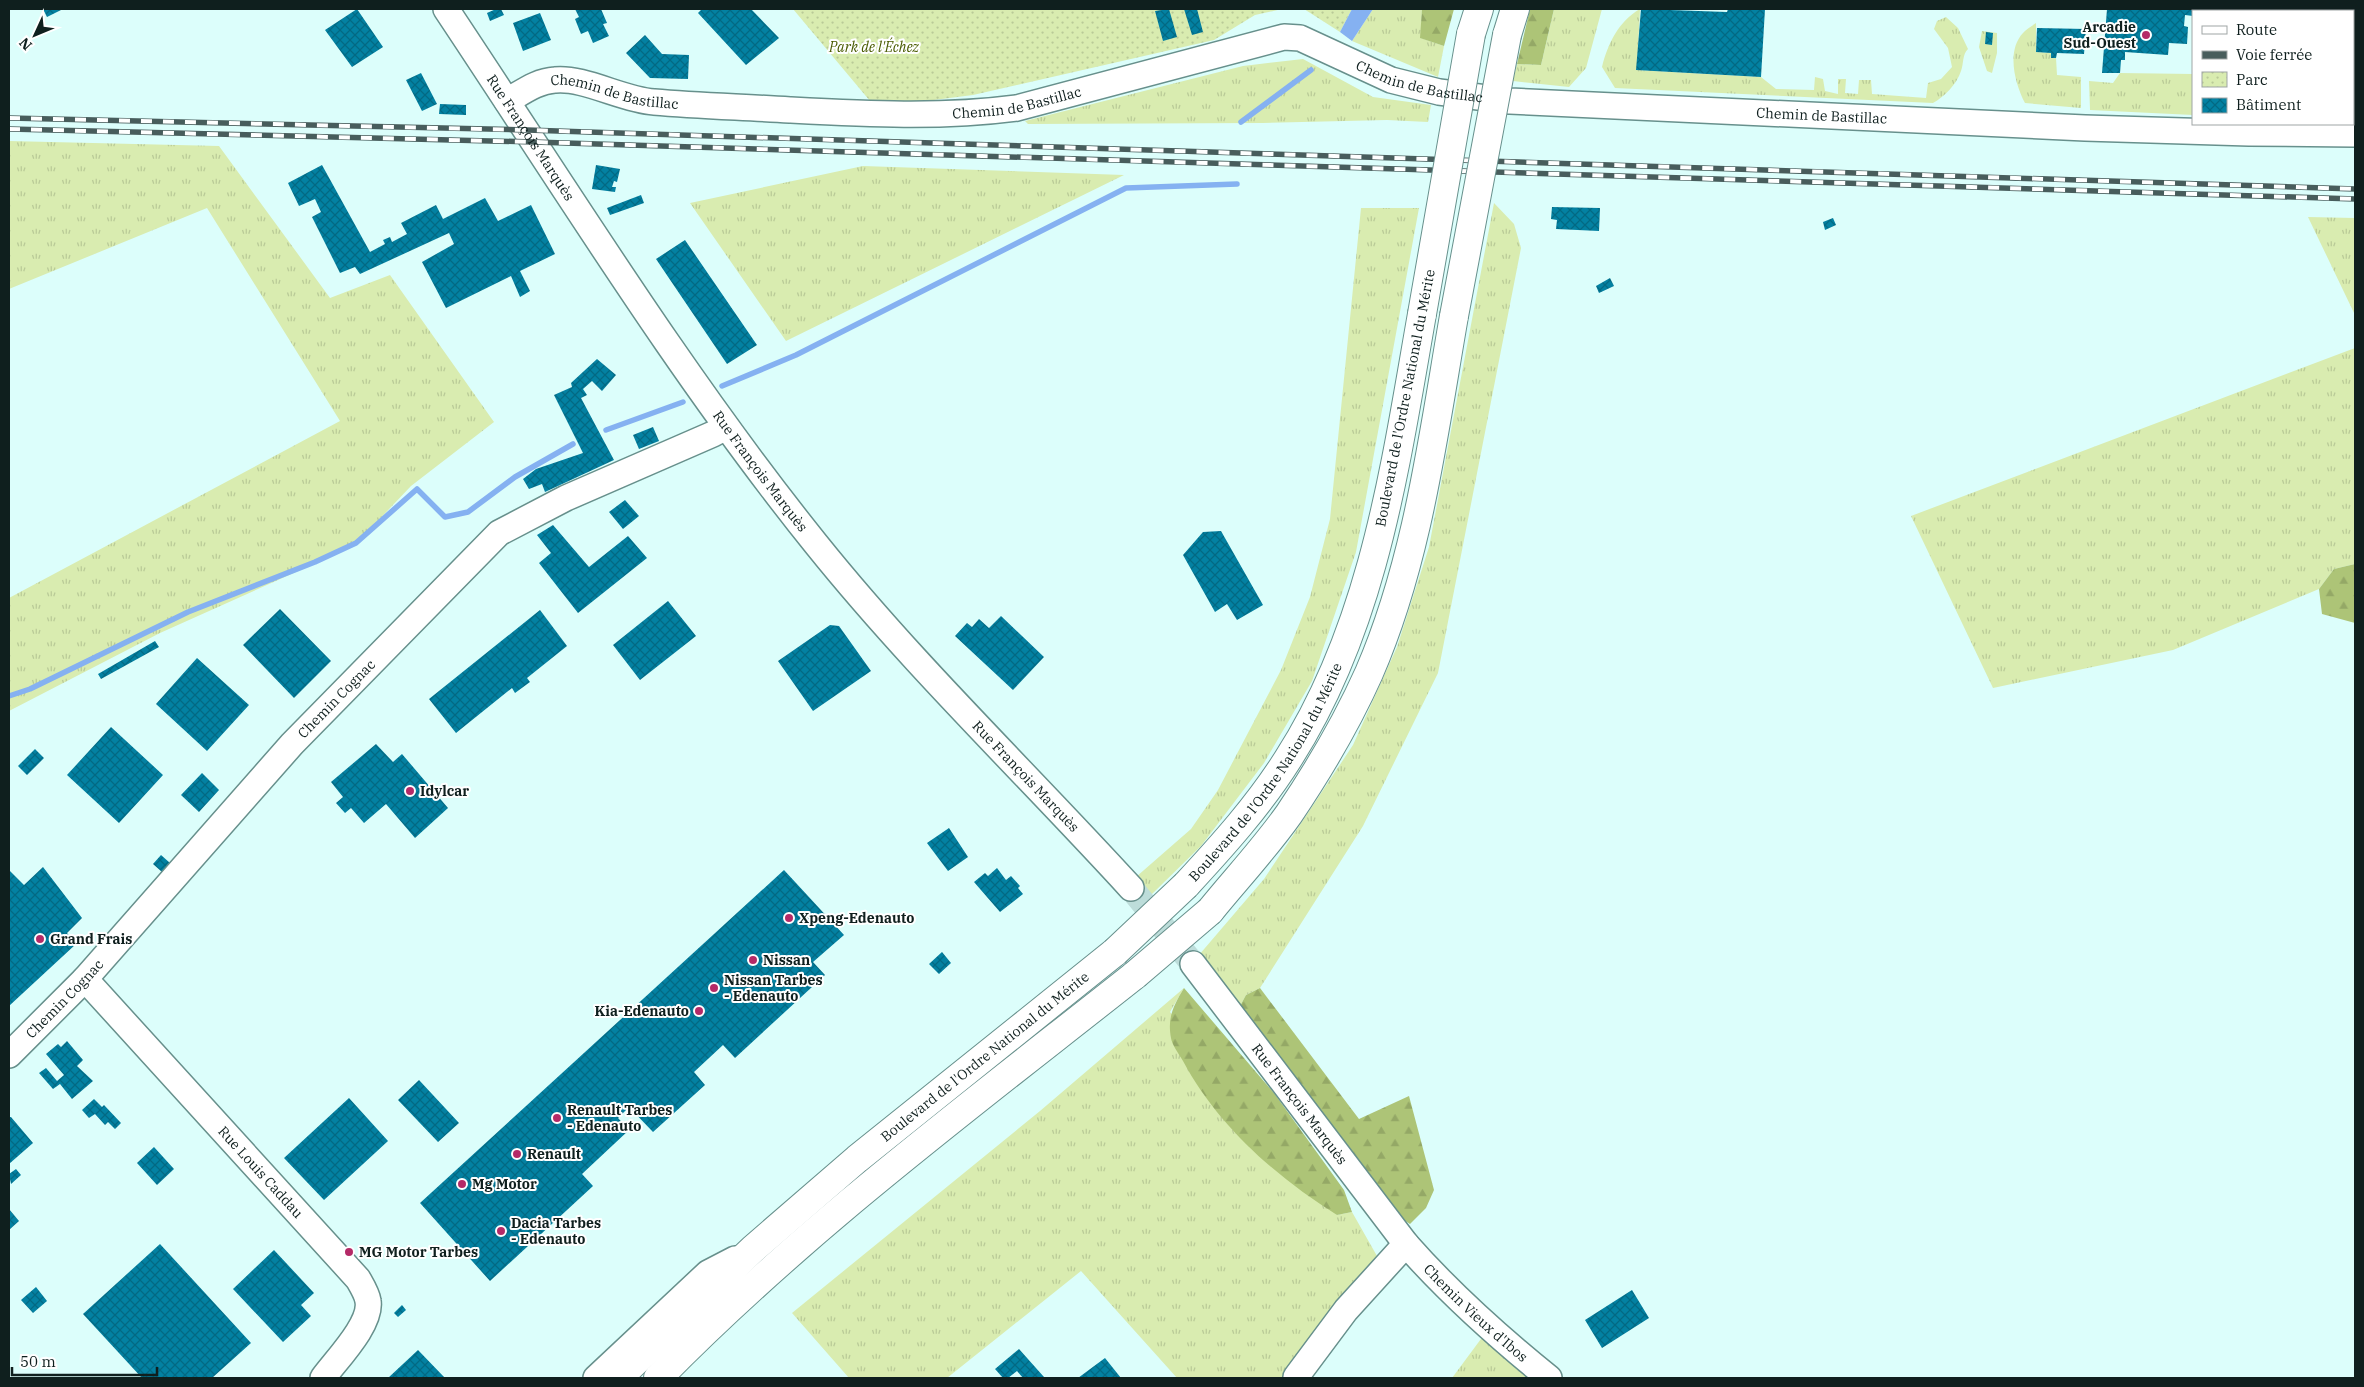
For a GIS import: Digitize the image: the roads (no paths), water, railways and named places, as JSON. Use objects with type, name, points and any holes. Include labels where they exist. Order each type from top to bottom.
[{"type":"main road","name":"Boulevard de l'Ordre National du Mérite","points":[[658,1378],[769,1272],[879,1179],[1134,975],[1210,911],[1288,815],[1351,708],[1369,672],[1405,566],[1421,500],[1454,316],[1508,36],[1515,9]]},
{"type":"main road","name":"Boulevard de l'Ordre National du Mérite","points":[[618,1378],[753,1249],[857,1159],[1115,952],[1186,885],[1238,829],[1288,759],[1319,704],[1348,640],[1369,576],[1392,478],[1475,21]]},
{"type":"street","name":"Rue François Marquès","points":[[446,9],[726,427],[817,545],[914,659],[1063,814],[1131,888]]},
{"type":"street","name":"Chemin de Bastillac","points":[[507,101],[535,84],[554,80],[571,80],[608,92],[652,102],[882,115],[975,114],[1017,108],[1284,37],[1300,38],[1390,80],[1439,92],[1510,102],[2114,129],[2250,134],[2355,134]]},
{"type":"street","name":"Chemin Cognac","points":[[9,1055],[85,979],[292,744],[499,534],[566,498],[726,427]]},
{"type":"street","name":"Rue François Marquès","points":[[1193,964],[1406,1244]]},
{"type":"street","name":"Rue Louis Caddau","points":[[85,979],[358,1279],[368,1300],[368,1310],[362,1328],[323,1378]]},
{"type":"street","points":[[1296,1376],[1346,1310],[1406,1244]]},
{"type":"street","name":"Chemin Vieux d'Ibos","points":[[1406,1244],[1440,1282],[1480,1321],[1549,1378]]},
{"type":"street","points":[[596,1378],[708,1274],[753,1249]]},
{"type":"water","points":[[1352,9],[1373,9],[1352,41],[1340,32]]},
{"type":"waterway","points":[[1241,122],[1311,70]]},
{"type":"waterway","points":[[722,386],[796,355],[1126,188],[1237,184]]},
{"type":"waterway","points":[[606,430],[683,402]]},
{"type":"waterway","points":[[9,696],[30,689],[188,612],[315,562],[356,543],[417,489],[445,517],[468,512],[515,477],[573,444]]},
{"type":"tunnel","points":[[1131,888],[1193,964]]},
{"type":"railway","points":[[9,118],[527,130],[2355,189]]},
{"type":"railway","points":[[9,129],[534,142],[2355,199]]},
{"type":"place","name":"Arcadie Sud-Ouest","points":[[2146,35]]},
{"type":"place","name":"Idylcar","points":[[410,791]]},
{"type":"place","name":"Xpeng-Edenauto","points":[[789,918]]},
{"type":"place","name":"Grand Frais","points":[[40,939]]},
{"type":"place","name":"Nissan","points":[[753,960]]},
{"type":"place","name":"Nissan Tarbes - Edenauto","points":[[714,988]]},
{"type":"place","name":"Kia-Edenauto","points":[[699,1011]]},
{"type":"place","name":"Renault Tarbes - Edenauto","points":[[557,1118]]},
{"type":"place","name":"Renault","points":[[517,1154]]},
{"type":"place","name":"Mg Motor","points":[[462,1184]]},
{"type":"place","name":"Dacia Tarbes - Edenauto","points":[[501,1231]]},
{"type":"place","name":"MG Motor Tarbes","points":[[349,1252]]},
{"type":"park label","name":"Park de l'Échez","points":[[874,47]]}]
